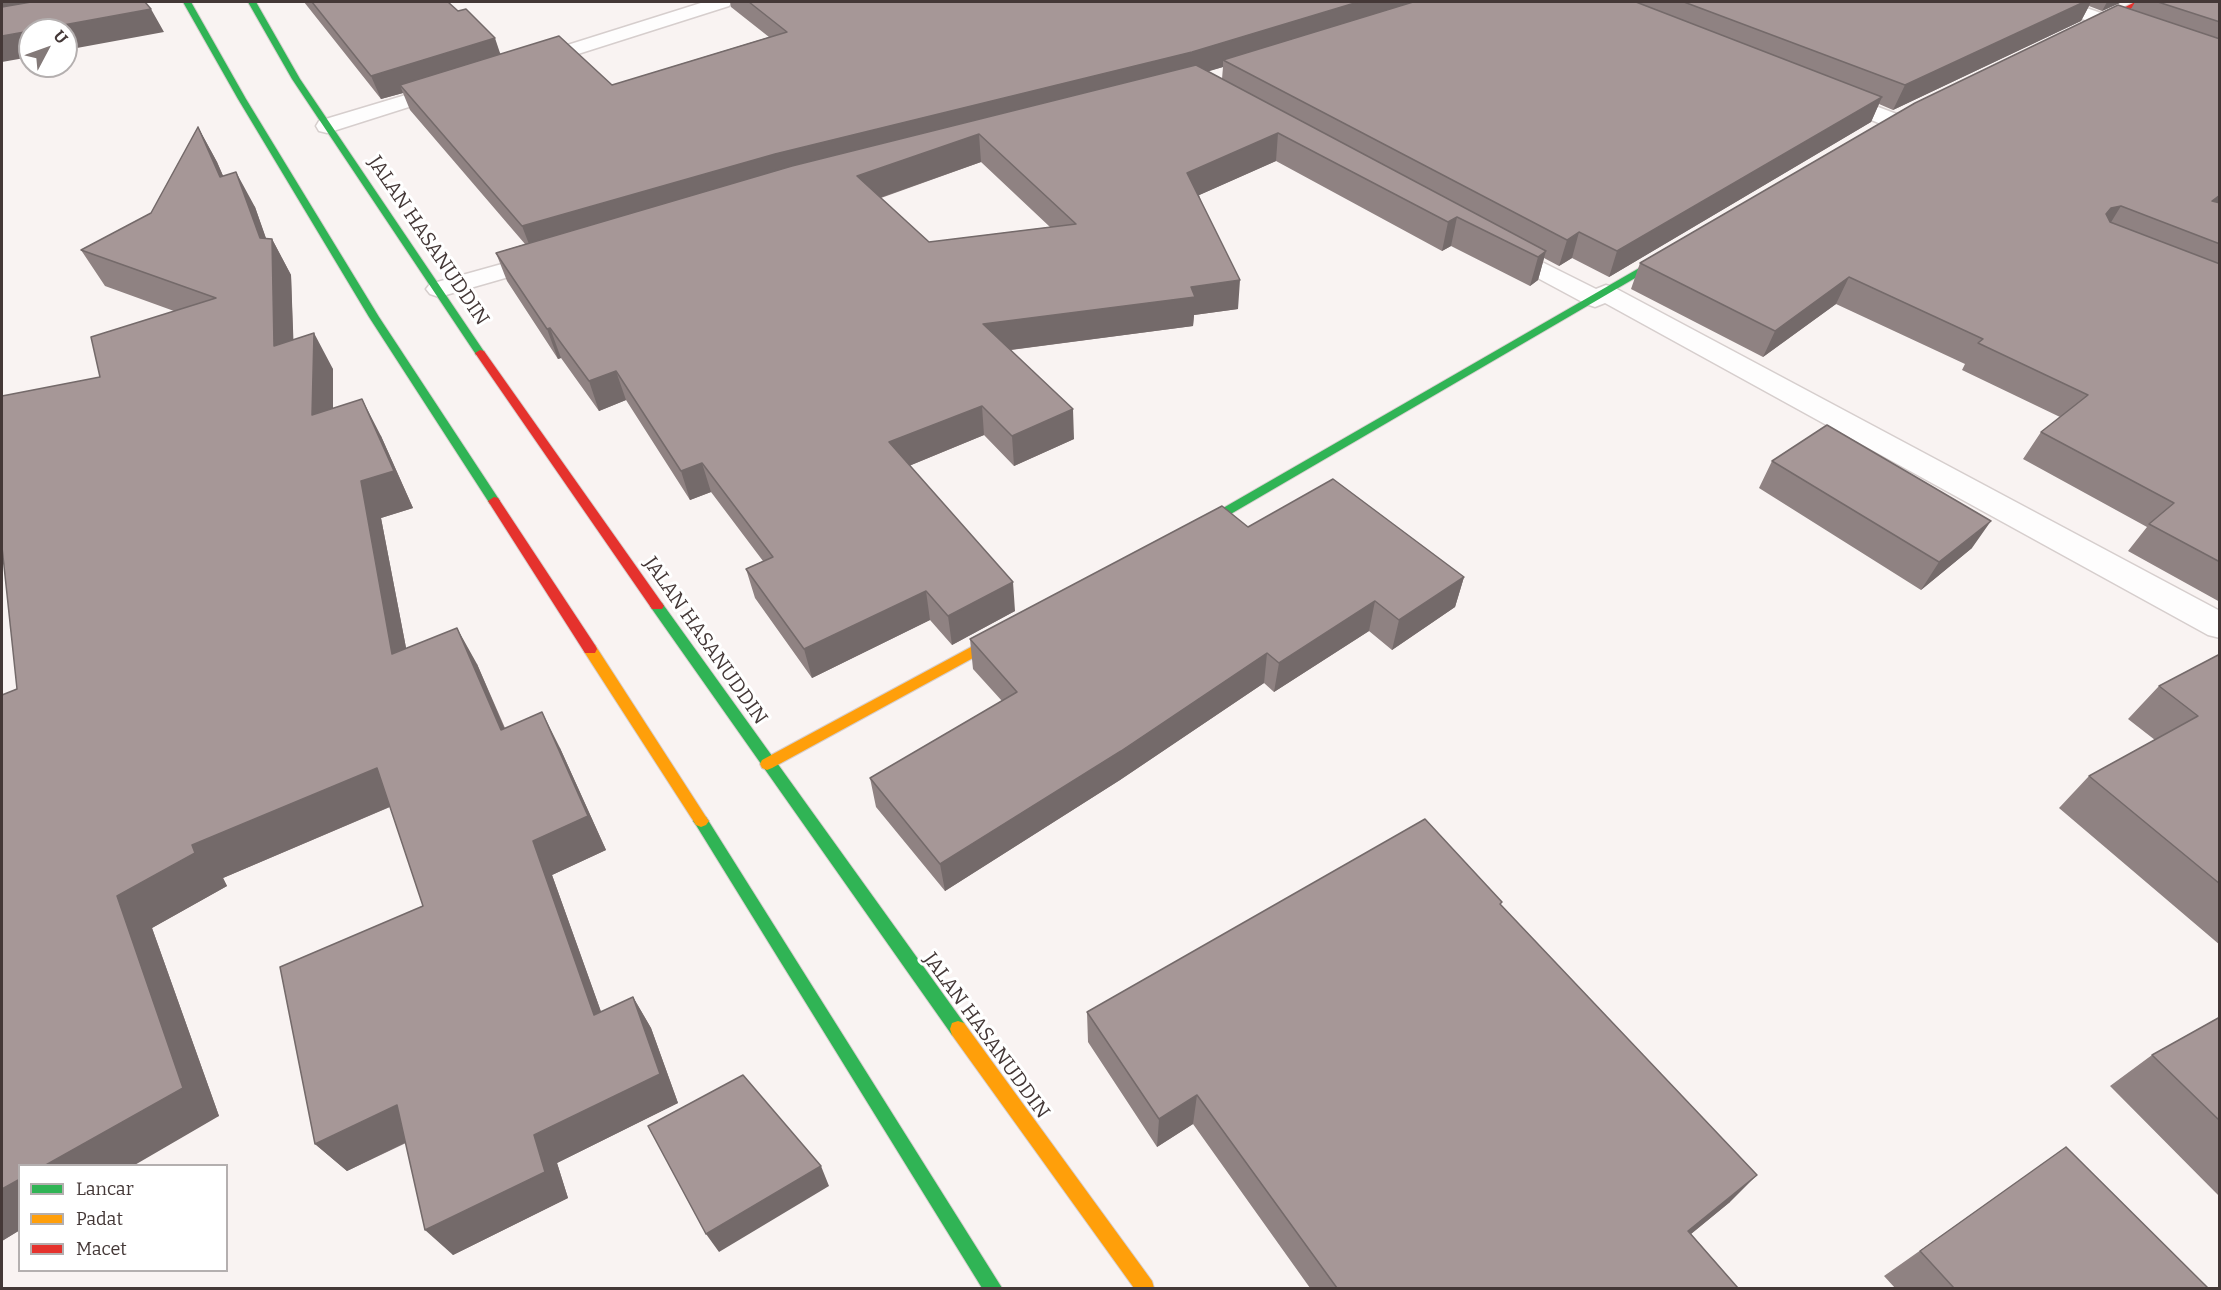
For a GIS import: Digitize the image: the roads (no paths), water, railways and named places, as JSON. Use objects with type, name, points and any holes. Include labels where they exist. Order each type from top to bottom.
[{"type":"street","points":[[187,2],[242,99],[374,317],[695,811],[993,1288]]},
{"type":"street","name":"JALAN HASANUDDIN","points":[[252,2],[296,79],[490,368],[767,764],[1145,1288]]},
{"type":"street","points":[[506,71],[722,2]]},
{"type":"street","points":[[2052,2],[2220,62]]},
{"type":"street","points":[[2073,35],[2140,2]]},
{"type":"street","points":[[327,126],[472,81]]},
{"type":"street","points":[[1810,87],[1900,119]]},
{"type":"street","points":[[1874,133],[1900,119]]},
{"type":"street","points":[[1483,238],[1601,296],[2220,626]]},
{"type":"street","points":[[1176,540],[1601,296],[1686,243]]},
{"type":"street","points":[[439,289],[562,254]]},
{"type":"street","points":[[767,764],[1019,626]]}]
